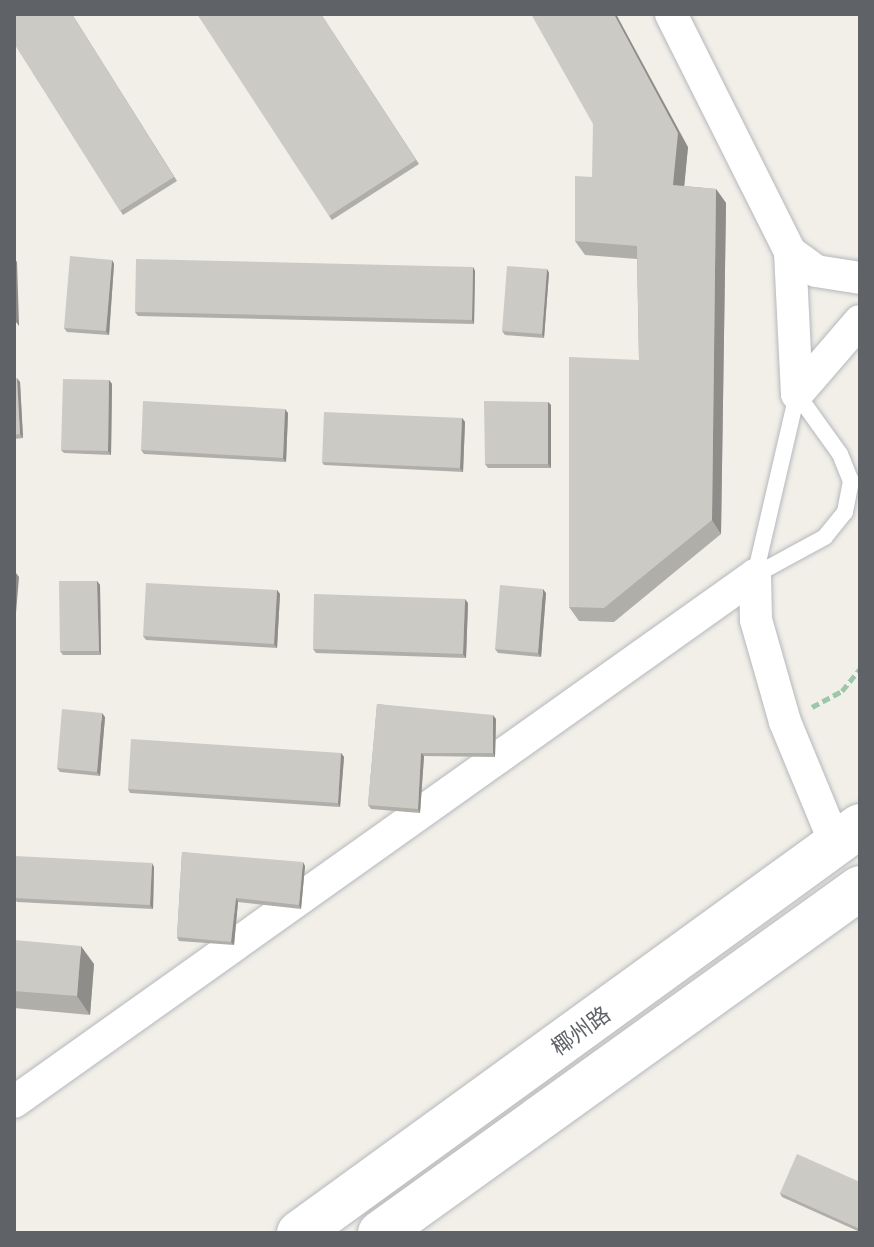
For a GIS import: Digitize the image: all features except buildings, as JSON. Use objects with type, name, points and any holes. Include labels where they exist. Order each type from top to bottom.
[{"type":"main road","name":"椰州路","points":[[299,1233],[848,834]]},
{"type":"main road","points":[[380,1233],[860,888]]},
{"type":"street","points":[[671,14],[790,252],[797,394]]},
{"type":"street","points":[[790,252],[816,271],[860,278]]},
{"type":"street","points":[[797,394],[860,321]]},
{"type":"street","points":[[755,575],[756,620],[785,722],[848,834]]},
{"type":"street","points":[[14,1102],[755,575]]},
{"type":"lane","points":[[755,575],[797,394]]},
{"type":"lane","points":[[755,575],[825,537],[845,512],[851,481],[840,454],[797,394]]},
{"type":"path","points":[[785,722],[842,691],[860,669]]}]
